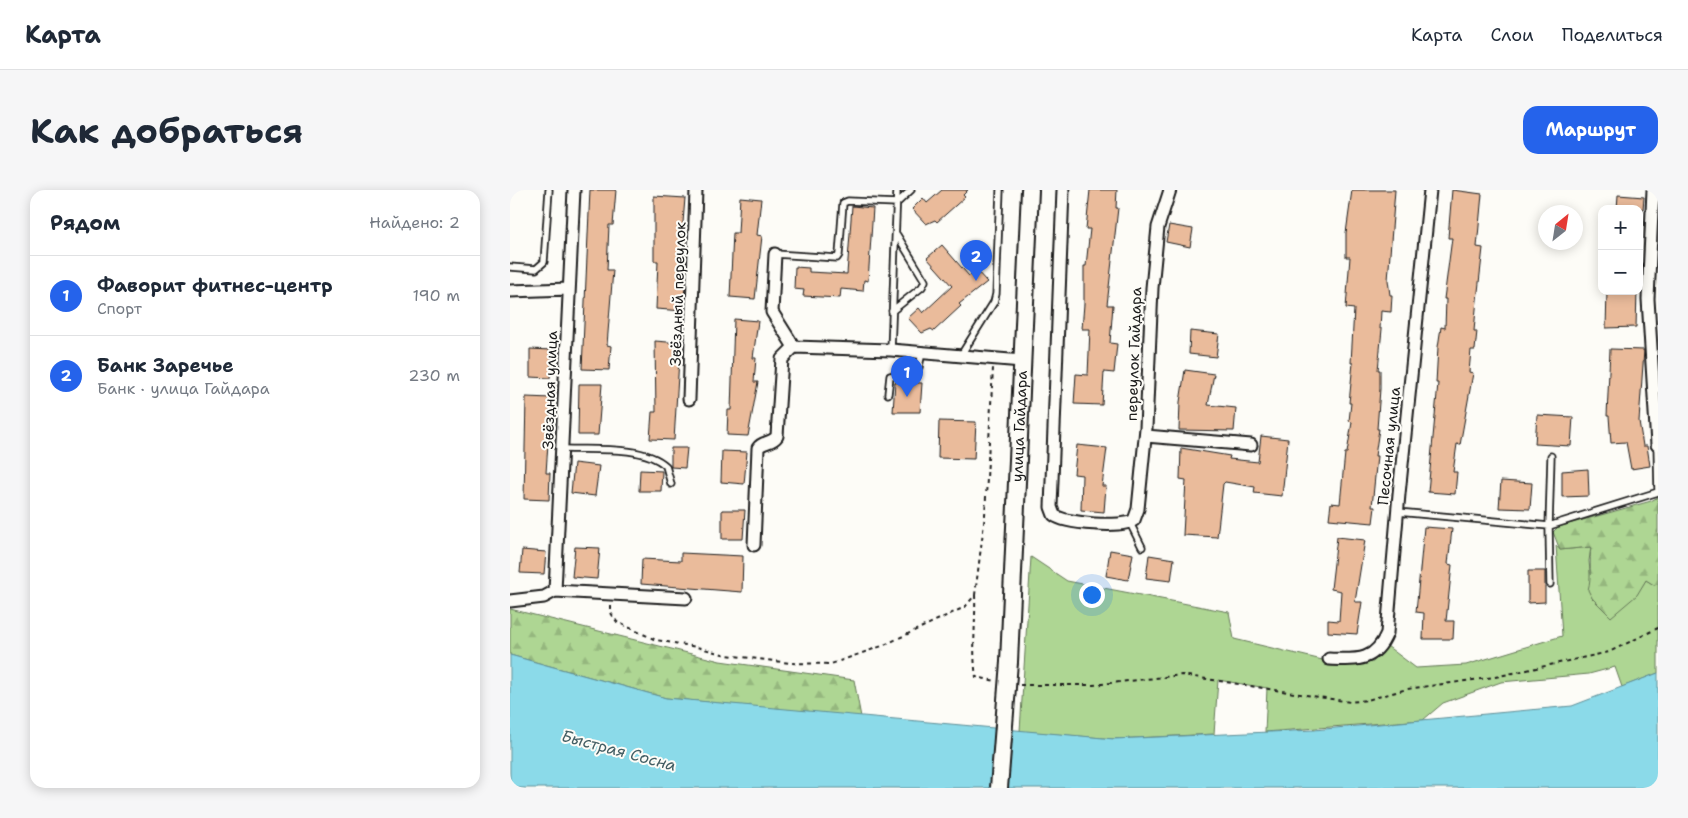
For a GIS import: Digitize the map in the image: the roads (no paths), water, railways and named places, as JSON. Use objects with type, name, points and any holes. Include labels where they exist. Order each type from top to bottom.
[{"type":"main road","name":"улица Гайдара","points":[[999,788],[1009,662],[1030,190]]},
{"type":"street","name":"Звёздная улица","points":[[556,591],[574,190]]},
{"type":"street","name":"Звёздный переулок","points":[[689,399],[696,190]]},
{"type":"street","points":[[1063,190],[1051,507],[1054,515],[1066,521],[1132,521]]},
{"type":"street","name":"переулок Гайдара","points":[[1132,521],[1138,509],[1146,436],[1152,288],[1158,227],[1170,190]]},
{"type":"street","name":"Песочная улица","points":[[1329,659],[1366,658],[1379,648],[1388,633],[1430,190]]},
{"type":"street","points":[[1653,190],[1648,298],[1657,445]]},
{"type":"street","points":[[775,254],[772,312],[794,347]]},
{"type":"street","points":[[510,291],[569,289]]},
{"type":"street","points":[[754,545],[758,448],[760,445],[773,441],[778,436],[782,359],[794,347],[891,350],[1022,361]]},
{"type":"street","points":[[1146,436],[1251,444]]},
{"type":"street","points":[[510,601],[544,598],[556,591],[686,598]]},
{"type":"lane","points":[[510,267],[536,269],[544,262],[549,190]]},
{"type":"lane","points":[[891,350],[897,235],[897,190]]},
{"type":"lane","points":[[775,254],[837,258],[839,255],[843,203],[848,201],[897,203],[911,190]]},
{"type":"lane","points":[[961,355],[994,302],[996,294],[1000,190]]},
{"type":"lane","points":[[892,311],[922,287],[925,281],[897,235]]},
{"type":"lane","points":[[888,394],[890,376],[915,372],[919,367],[922,352]]},
{"type":"lane","points":[[1398,512],[1549,526],[1658,492],[1657,445]]},
{"type":"lane","points":[[563,449],[629,452],[651,456],[666,466],[671,484]]},
{"type":"lane","points":[[1550,456],[1550,584]]},
{"type":"lane","points":[[1132,521],[1142,547]]},
{"type":"water","name":"Быстрая Сосна","points":[[510,655],[666,698],[1114,739],[1314,730],[1572,706],[1658,673],[1658,788],[510,788]]},
{"type":"place","name":"Банк Заречье","points":[[976,281]]},
{"type":"place","name":"Фаворит фитнес-центр","points":[[907,397]]}]
